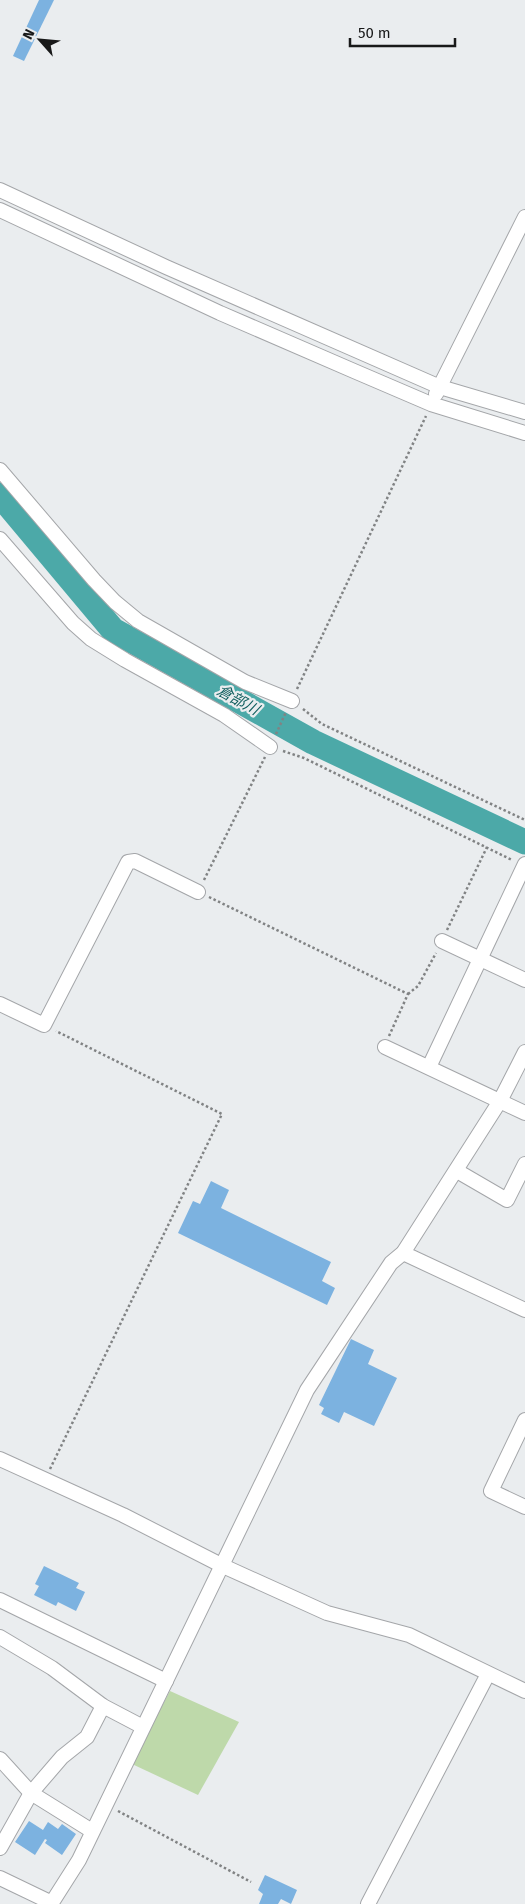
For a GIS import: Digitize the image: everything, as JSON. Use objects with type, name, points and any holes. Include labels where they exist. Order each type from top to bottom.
[{"type":"street","points":[[0,190],[166,267],[440,387],[525,412]]},
{"type":"street","points":[[0,210],[212,310],[431,404],[525,433]]},
{"type":"street","points":[[431,404],[525,217]]},
{"type":"street","points":[[0,470],[94,580],[115,602],[138,621],[245,682],[290,704]]},
{"type":"street","points":[[0,538],[73,623],[91,639],[272,742]]},
{"type":"street","points":[[0,1004],[44,1025],[128,862],[134,860],[198,892]]},
{"type":"street","points":[[429,1067],[525,865]]},
{"type":"street","points":[[442,942],[525,980]]},
{"type":"street","points":[[384,1047],[525,1113]]},
{"type":"street","points":[[0,1878],[52,1903],[78,1860],[223,1566],[246,1513],[308,1390],[391,1263],[403,1253],[457,1171],[500,1101],[525,1052]]},
{"type":"street","points":[[457,1171],[507,1200],[525,1164]]},
{"type":"street","points":[[403,1253],[525,1310]]},
{"type":"street","points":[[525,1420],[491,1491],[525,1507]]},
{"type":"street","points":[[0,1459],[123,1515],[223,1566],[327,1613],[409,1635],[525,1691]]},
{"type":"street","points":[[0,1600],[166,1681]]},
{"type":"street","points":[[0,1637],[52,1668],[103,1706],[144,1727]]},
{"type":"street","points":[[368,1904],[488,1674]]},
{"type":"street","points":[[0,1848],[31,1793],[62,1757],[87,1737],[103,1706]]},
{"type":"street","points":[[0,1760],[31,1793],[92,1831]]},
{"type":"path","points":[[408,994],[198,892],[272,742],[431,404]]},
{"type":"path","points":[[290,704],[322,724],[525,820]]},
{"type":"path","points":[[272,742],[525,865]]},
{"type":"path","points":[[384,1047],[408,994],[418,986],[442,942],[486,847]]},
{"type":"path","points":[[43,1478],[48,1473],[222,1114],[44,1025]]},
{"type":"path","points":[[105,1804],[251,1882]]},
{"type":"green space","points":[[170,1691],[239,1722],[198,1795],[132,1764]]},
{"type":"building","points":[[39,0],[54,0],[24,61],[13,56]]},
{"type":"building","points":[[211,1181],[229,1190],[221,1208],[331,1262],[322,1281],[335,1288],[327,1305],[178,1233],[193,1201],[200,1204]]},
{"type":"building","points":[[351,1339],[374,1350],[368,1364],[397,1378],[374,1426],[344,1412],[339,1423],[321,1414],[324,1408],[319,1405]]},
{"type":"building","points":[[44,1566],[79,1583],[76,1588],[85,1592],[76,1611],[58,1602],[56,1606],[34,1595],[39,1586],[35,1584]]},
{"type":"building","points":[[29,1821],[43,1830],[48,1822],[58,1829],[62,1824],[76,1834],[62,1855],[45,1843],[47,1840],[45,1839],[35,1855],[15,1842]]},
{"type":"building","points":[[265,1875],[297,1890],[291,1904],[281,1899],[278,1904],[259,1904],[263,1894],[258,1890]]},
{"type":"waterway","name":"倉部川","points":[[0,495],[113,630],[313,742],[525,842]]}]
